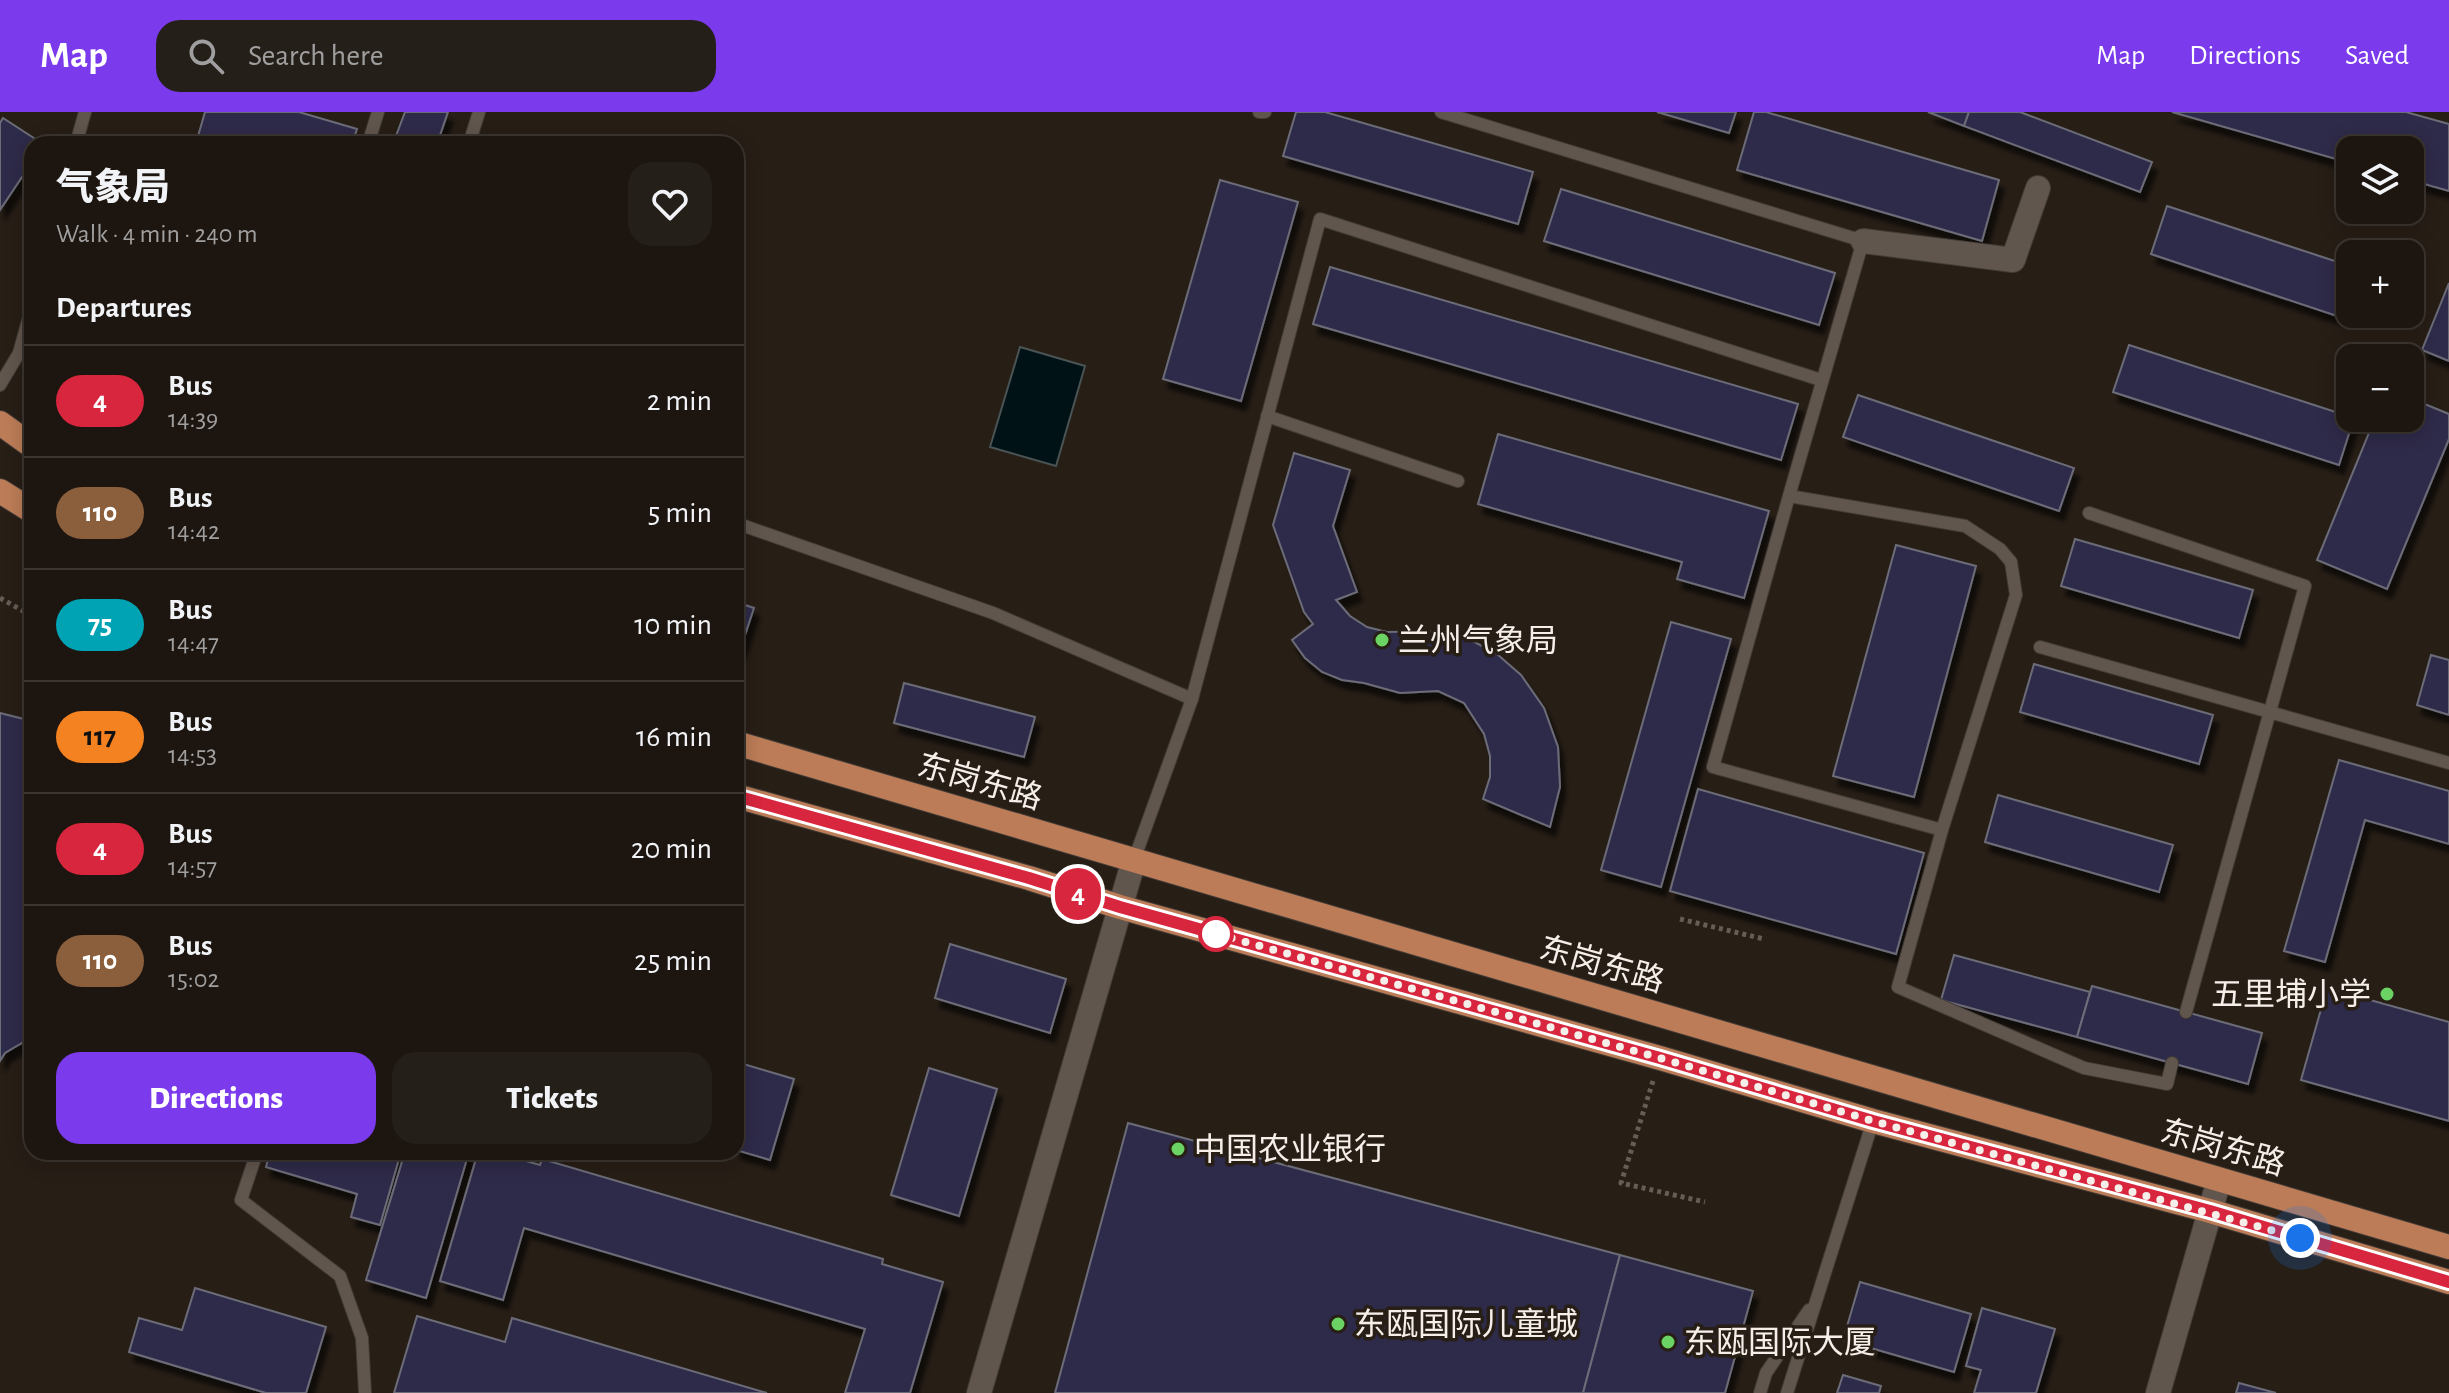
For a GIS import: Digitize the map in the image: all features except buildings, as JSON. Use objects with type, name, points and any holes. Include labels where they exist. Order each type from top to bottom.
[{"type":"main road","points":[[0,423],[24,440]]},
{"type":"main road","points":[[0,491],[24,506]]},
{"type":"main road","name":"东岗东路","points":[[744,745],[2449,1247]]},
{"type":"main road","name":"东岗东路","points":[[744,798],[1873,1121],[2210,1211],[2449,1282]]},
{"type":"street","points":[[1863,241],[2013,260],[2038,188]]},
{"type":"street","points":[[979,1393],[1134,860]]},
{"type":"street","points":[[2158,1393],[2219,1180]]},
{"type":"lane","points":[[78,136],[85,112]]},
{"type":"lane","points":[[370,136],[378,112]]},
{"type":"lane","points":[[472,136],[479,112]]},
{"type":"lane","points":[[1259,112],[1265,112]]},
{"type":"lane","points":[[1441,112],[1863,241],[1713,767],[1942,830]]},
{"type":"lane","points":[[1134,860],[1192,699],[1320,219],[1821,380]]},
{"type":"lane","points":[[0,385],[19,353],[24,335]]},
{"type":"lane","points":[[1267,416],[1458,481]]},
{"type":"lane","points":[[1789,496],[1965,526],[2000,549],[2011,562],[2016,595],[1942,830],[1898,987],[2084,1068],[2167,1084],[2172,1063]]},
{"type":"lane","points":[[2089,513],[2305,586],[2186,1012]]},
{"type":"lane","points":[[744,526],[993,613],[1192,699]]},
{"type":"lane","points":[[2040,647],[2449,763]]},
{"type":"lane","points":[[1787,1393],[1873,1121]]},
{"type":"lane","points":[[254,1160],[241,1200],[340,1276],[362,1338],[365,1393]]},
{"type":"lane","points":[[1760,1393],[1766,1373],[1815,1301]]},
{"type":"path","points":[[0,598],[24,612]]},
{"type":"path","points":[[1680,919],[1764,939]]},
{"type":"path","points":[[1660,1058],[1621,1183],[1705,1202]]},
{"type":"shaded area","points":[[1020,347],[1085,366],[1056,466],[990,447]]},
{"type":"bus line","name":"4","points":[[744,798],[1873,1121],[2210,1211],[2449,1282]]},
{"type":"place","name":"兰州气象局","points":[[1382,640]]},
{"type":"place","name":"五里埔小学","points":[[2387,994]]},
{"type":"place","name":"中国农业银行","points":[[1178,1149]]},
{"type":"place","name":"东瓯国际儿童城","points":[[1338,1324]]},
{"type":"place","name":"东瓯国际大厦","points":[[1668,1342]]},
{"type":"route","points":[[1216,934],[1210,932],[1873,1121],[2300,1238]]}]
